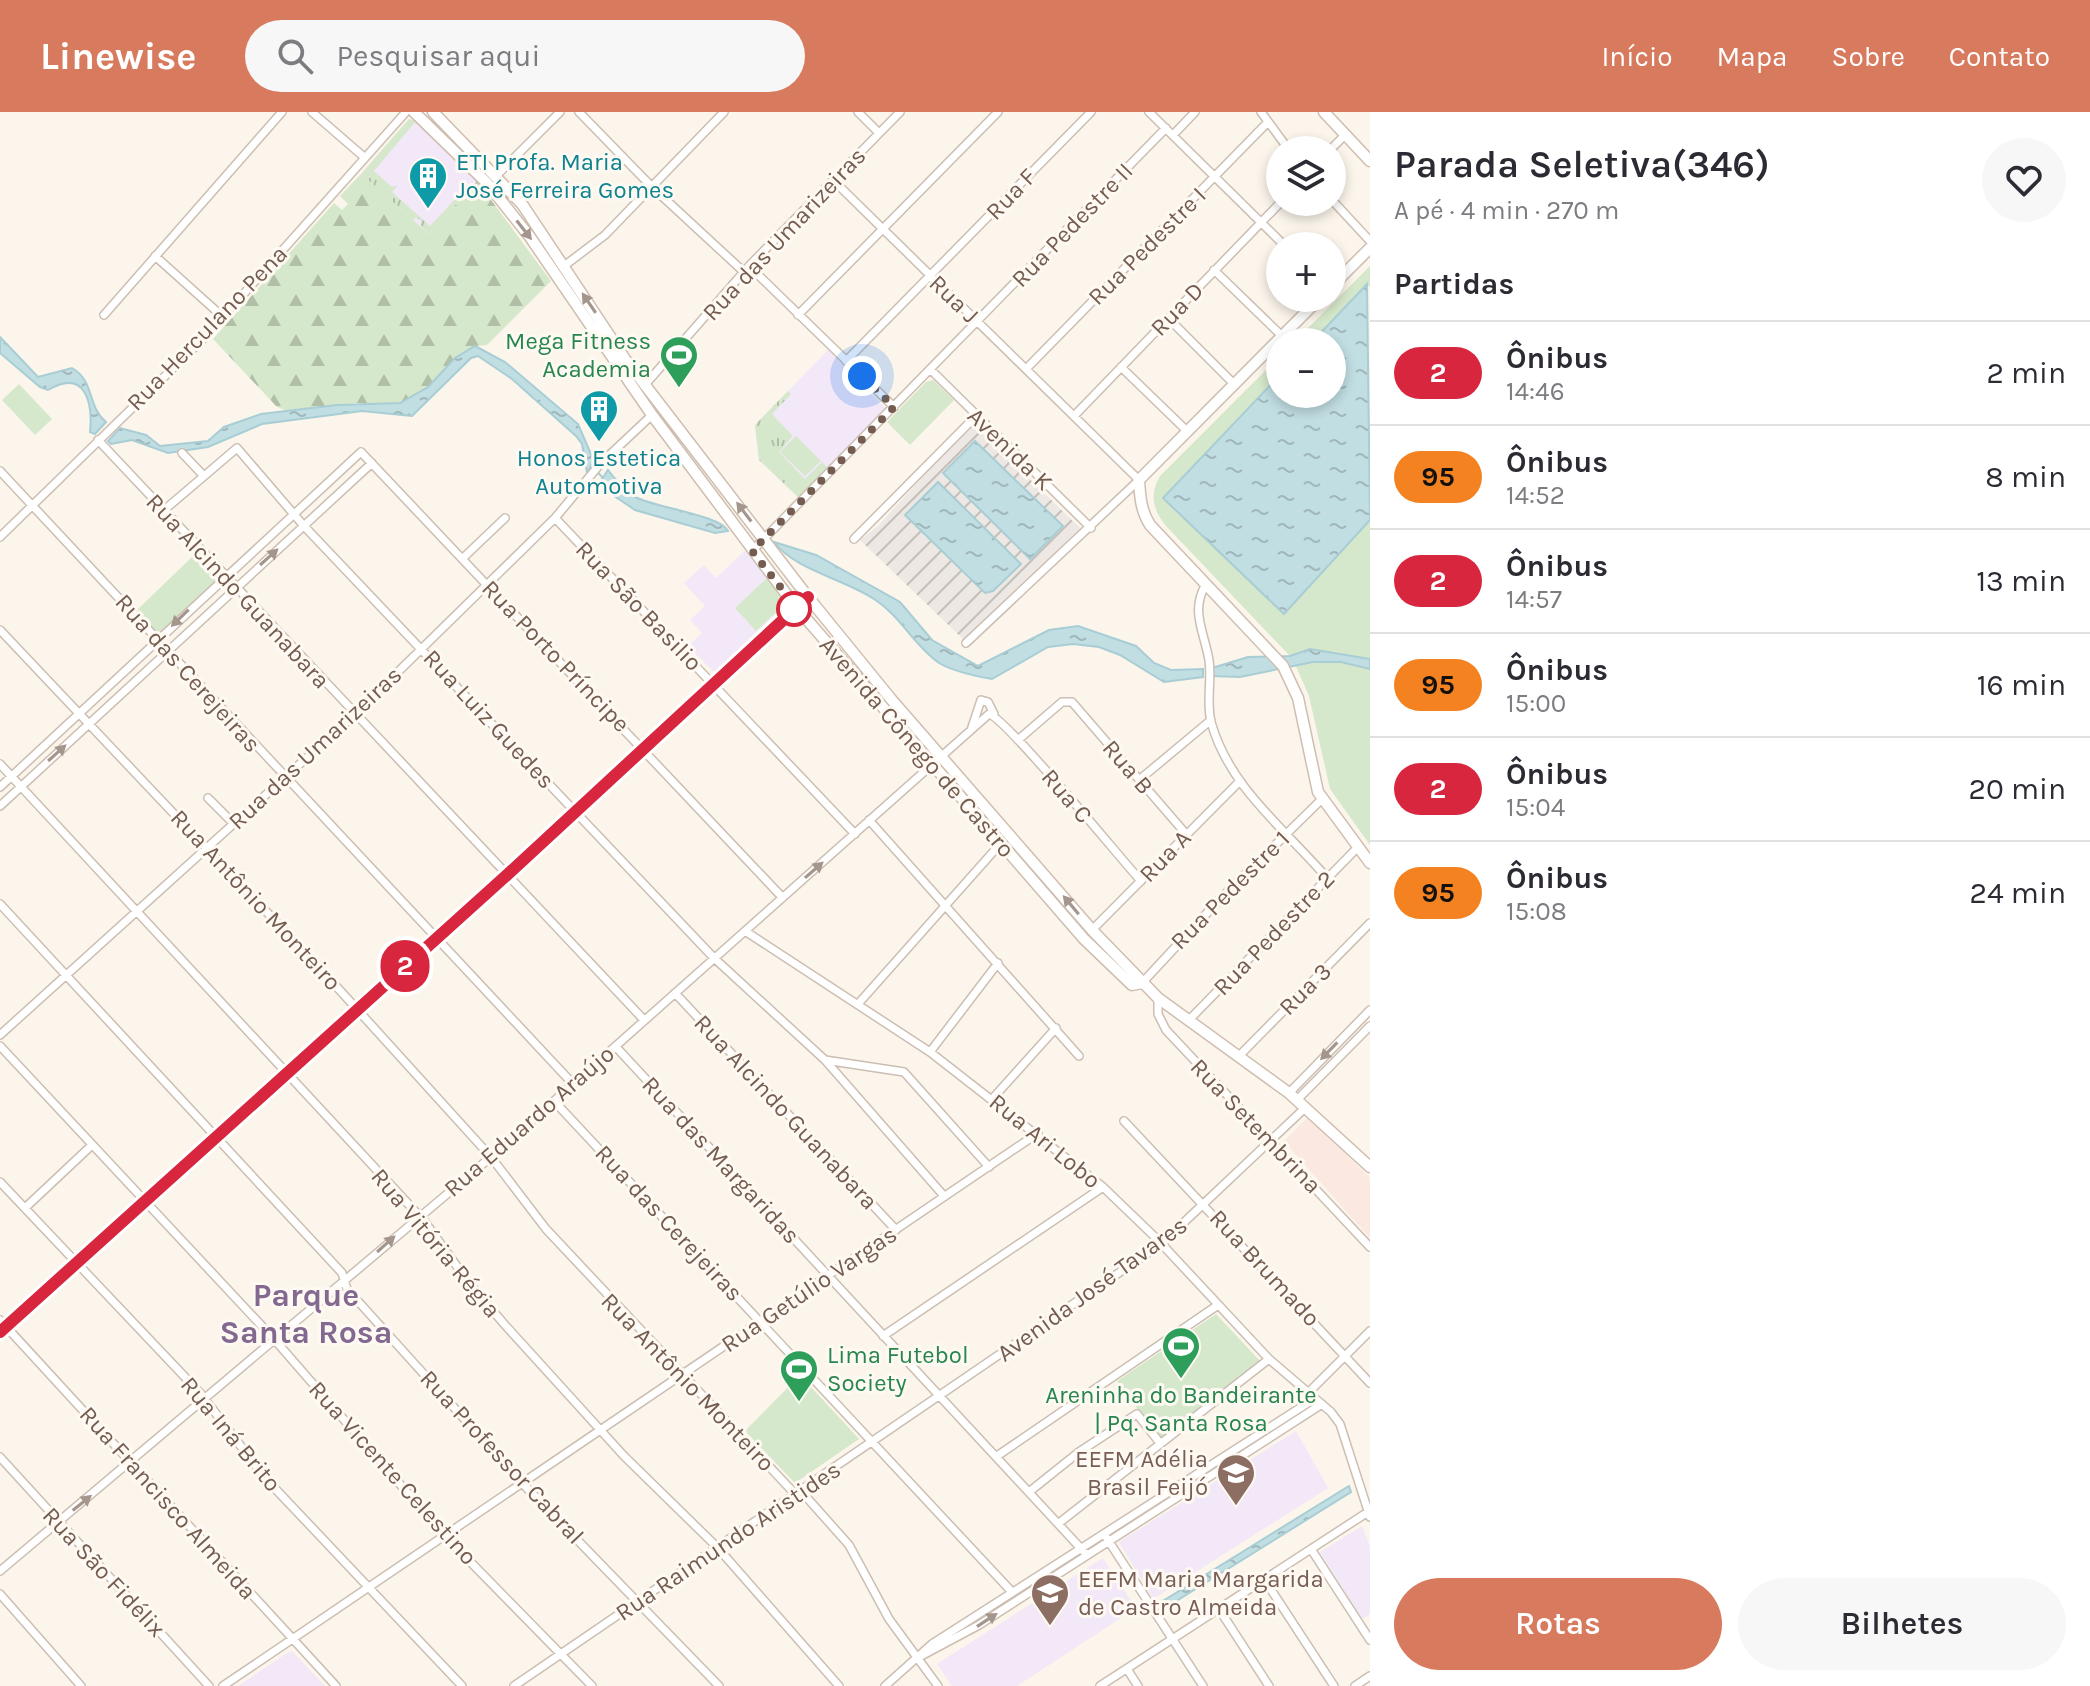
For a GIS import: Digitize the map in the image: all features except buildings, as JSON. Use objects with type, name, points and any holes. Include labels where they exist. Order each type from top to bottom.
[{"type":"main road","name":"Avenida Cônego de Castro","points":[[414,112],[487,183],[641,389],[764,538],[1001,843],[1084,939],[1132,985],[1142,983]]},
{"type":"main road","name":"Avenida Cônego de Castro","points":[[433,112],[522,204],[641,389],[652,415],[796,607],[936,761],[1020,845],[1092,930],[1139,974],[1142,983],[1297,1100],[1370,1167]]},
{"type":"main road","points":[[1324,112],[1370,161]]},
{"type":"main road","points":[[1346,272],[1370,248]]},
{"type":"main road","points":[[1290,328],[1306,312]]},
{"type":"main road","points":[[1266,352],[1139,480],[1142,508],[1150,525],[1280,662],[1298,698],[1313,774],[1322,799],[1370,863]]},
{"type":"main road","points":[[1011,854],[1020,845]]},
{"type":"main road","points":[[1084,939],[1092,930]]},
{"type":"street","points":[[104,315],[282,112]]},
{"type":"street","points":[[312,112],[364,157]]},
{"type":"street","name":"Rua Herculano Pena","points":[[0,537],[223,317],[406,112]]},
{"type":"street","points":[[496,176],[560,112]]},
{"type":"street","points":[[579,112],[652,187],[798,315],[894,407]]},
{"type":"street","points":[[564,266],[605,235],[724,112]]},
{"type":"street","points":[[858,112],[879,133]]},
{"type":"street","name":"Rua das Umarizeiras","points":[[641,389],[747,269],[900,112]]},
{"type":"street","points":[[798,315],[998,112]]},
{"type":"street","name":"Rua F","points":[[846,361],[1091,112]]},
{"type":"street","points":[[1149,112],[1270,232]]},
{"type":"street","points":[[1173,135],[1195,112]]},
{"type":"street","points":[[1261,112],[1278,136]]},
{"type":"street","name":"Rua Pedestre I","points":[[1026,369],[1267,123]]},
{"type":"street","name":"Rua Pedestre II","points":[[977,322],[1166,128]]},
{"type":"street","name":"Rua J","points":[[834,181],[1139,480]]},
{"type":"street","points":[[1346,215],[1370,241]]},
{"type":"street","name":"Rua D","points":[[1074,416],[1266,216]]},
{"type":"street","points":[[155,256],[223,317]]},
{"type":"street","points":[[1214,270],[1274,328]]},
{"type":"street","points":[[1168,318],[1234,384]]},
{"type":"street","points":[[752,551],[977,322]]},
{"type":"street","points":[[1121,367],[1187,431]]},
{"type":"street","name":"Avenida K","points":[[931,370],[1091,528]]},
{"type":"street","name":"Rua das Umarizeiras","points":[[0,1035],[354,715],[555,518],[601,463],[652,415]]},
{"type":"street","points":[[854,539],[976,416]]},
{"type":"street","name":"Rua Alcindo Guanabara","points":[[99,438],[234,589],[644,1020]]},
{"type":"street","name":"Rua Luiz Guedes","points":[[163,511],[202,474],[237,448],[304,526],[714,958],[825,1060],[944,1196]]},
{"type":"street","name":"Rua Porto Príncipe","points":[[293,513],[361,452],[782,897]]},
{"type":"street","points":[[182,453],[202,474]]},
{"type":"street","points":[[0,806],[372,463]]},
{"type":"street","name":"Rua das Cerejeiras","points":[[0,471],[573,1084]]},
{"type":"street","points":[[966,643],[1139,480]]},
{"type":"street","points":[[0,787],[293,513]]},
{"type":"street","points":[[463,558],[505,518]]},
{"type":"street","name":"Rua São Basilio","points":[[555,518],[855,834]]},
{"type":"street","points":[[1206,584],[1196,610],[1210,665],[1211,720],[1220,749],[1238,783],[1327,878]]},
{"type":"street","points":[[3,1329],[507,875],[642,747],[808,597]]},
{"type":"street","name":"Rua Antônio Monteiro","points":[[0,630],[357,1009],[491,1157],[546,1229],[682,1376],[849,1545],[889,1619],[938,1686]]},
{"type":"street","points":[[981,700],[988,702],[993,714],[971,731],[981,700]]},
{"type":"street","name":"Rua B","points":[[1018,740],[1062,702],[1068,701],[1186,834]]},
{"type":"street","name":"Rua C","points":[[993,714],[1141,881]]},
{"type":"street","points":[[1139,780],[1211,720]]},
{"type":"street","name":"Rua Eduardo Araújo","points":[[0,1571],[205,1401],[417,1216],[491,1157],[971,731]]},
{"type":"street","name":"Rua Vitória Régia","points":[[0,764],[287,1072],[417,1216],[469,1283],[601,1429],[717,1547],[839,1686]]},
{"type":"street","name":"Rua A","points":[[1092,930],[1238,783]]},
{"type":"street","points":[[208,798],[234,824]]},
{"type":"street","name":"Rua Pedestre 1","points":[[1142,983],[1322,799]]},
{"type":"street","points":[[869,820],[1079,1056]]},
{"type":"street","points":[[858,1004],[1001,843]]},
{"type":"street","name":"Rua Pedestre 2","points":[[1190,1019],[1358,847]]},
{"type":"street","name":"Rua Professor Cabral","points":[[0,904],[342,1273],[343,1283],[523,1484],[640,1601],[719,1686]]},
{"type":"street","name":"Rua 3","points":[[1239,1056],[1370,923]]},
{"type":"street","name":"Rua Ari Lobo","points":[[745,931],[930,1052],[1038,1133],[1103,1187],[1269,1359],[1340,1424],[1369,1515]]},
{"type":"street","points":[[930,1052],[998,963]]},
{"type":"street","name":"Rua Alcindo Guanabara","points":[[675,993],[896,1230]]},
{"type":"street","name":"Rua Setembrina","points":[[1158,998],[1158,1014],[1166,1030],[1370,1247]]},
{"type":"street","name":"Avenida José Tavares","points":[[941,1396],[1161,1244],[1206,1204],[1272,1142],[1297,1100],[1370,1010]]},
{"type":"street","name":"Avenida José Tavares","points":[[1297,1100],[1370,1026]]},
{"type":"street","points":[[993,1098],[1056,1028]]},
{"type":"street","name":"Rua Vicente Celestino","points":[[0,1046],[274,1339],[445,1536],[592,1686]]},
{"type":"street","name":"Rua das Margaridas","points":[[616,1047],[1084,1551]]},
{"type":"street","points":[[825,1060],[904,1072],[989,1167]]},
{"type":"street","name":"Rua das Cerejeiras","points":[[554,1101],[1012,1592]]},
{"type":"street","name":"Rua Brumado","points":[[1124,1121],[1206,1204],[1370,1383]]},
{"type":"street","name":"Rua Getúlio Vargas","points":[[223,1686],[1038,1133]]},
{"type":"street","points":[[25,1208],[92,1145]]},
{"type":"street","name":"Rua Iná Brito","points":[[0,1182],[205,1401],[266,1479],[462,1686]]},
{"type":"street","points":[[883,1336],[1103,1187]]},
{"type":"street","points":[[997,1456],[1218,1305]]},
{"type":"street","name":"Rua Francisco Almeida","points":[[0,1320],[3,1329],[127,1455],[131,1463],[336,1686]]},
{"type":"street","points":[[919,1656],[933,1652],[979,1625],[1084,1551],[1314,1399],[1345,1355],[1370,1331]]},
{"type":"street","points":[[1059,1523],[1269,1359]]},
{"type":"street","name":"Rua Raimundo Aristides","points":[[514,1686],[941,1396]]},
{"type":"street","points":[[1029,1492],[1079,1452],[1137,1414],[1160,1443]]},
{"type":"street","name":"Rua São Fidélix","points":[[0,1457],[209,1686]]},
{"type":"street","points":[[1100,1686],[1311,1549],[1369,1515]]},
{"type":"street","points":[[1106,1537],[1203,1686]]},
{"type":"street","points":[[1311,1549],[1370,1640]]},
{"type":"street","points":[[890,1684],[932,1644],[1012,1592],[1084,1551]]},
{"type":"street","points":[[1264,1579],[1334,1686]]},
{"type":"street","points":[[0,1594],[81,1686]]},
{"type":"street","points":[[1219,1609],[1269,1686]]},
{"type":"street","points":[[1127,1669],[1138,1686]]},
{"type":"street","points":[[1355,1686],[1370,1676]]},
{"type":"shaded area","points":[[409,119],[416,121],[477,181],[429,234],[361,174]]},
{"type":"shaded area","points":[[828,350],[886,409],[799,498],[759,460],[755,425]]},
{"type":"shaded area","points":[[972,423],[1080,528],[965,641],[860,540],[878,526]]},
{"type":"shaded area","points":[[748,548],[789,601],[714,672],[688,646],[702,633],[690,620],[705,606],[684,583],[704,565],[716,578]]},
{"type":"shaded area","points":[[1308,1117],[1370,1178],[1370,1238],[1284,1141]]},
{"type":"shaded area","name":"EEFM Adélia Brasil Feijó","points":[[1296,1431],[1328,1488],[1153,1599],[1119,1542]]},
{"type":"shaded area","points":[[1362,1526],[1370,1547],[1370,1614],[1362,1619],[1320,1552]]},
{"type":"shaded area","name":"EEFM Maria Margarida de Castro Almeida","points":[[1103,1558],[1136,1608],[1017,1686],[952,1686],[937,1664]]},
{"type":"shaded area","points":[[290,1651],[325,1686],[238,1686]]},
{"type":"green space","points":[[409,119],[416,121],[374,171],[392,187],[398,185],[392,192],[430,226],[458,196],[461,199],[429,234],[421,226],[421,221],[416,217],[413,220],[361,174]]},
{"type":"green space","points":[[361,174],[429,234],[477,181],[551,281],[487,345],[475,346],[455,358],[428,387],[400,403],[355,403],[287,411],[277,407],[213,339],[334,203],[342,210],[348,204],[340,196]]},
{"type":"green space","points":[[1370,266],[1370,287],[1367,285],[1346,307],[1346,290]]},
{"type":"green space","points":[[1324,312],[1341,312],[1326,328],[1308,328]]},
{"type":"green space","points":[[1266,370],[1266,390],[1163,498],[1284,614],[1370,520],[1370,659],[1311,649],[1290,656],[1166,526],[1155,508],[1154,490],[1160,476]]},
{"type":"green space","points":[[933,380],[954,400],[910,445],[887,422],[926,382]]},
{"type":"green space","points":[[19,384],[52,419],[35,435],[2,400]]},
{"type":"green space","points":[[788,391],[791,394],[772,414],[793,436],[779,452],[805,479],[822,462],[828,468],[799,498],[759,460],[755,425]]},
{"type":"green space","points":[[796,436],[821,461],[805,476],[780,452]]},
{"type":"green space","points":[[194,555],[216,580],[157,636],[135,612]]},
{"type":"green space","points":[[767,578],[788,601],[756,631],[735,608]]},
{"type":"green space","points":[[1341,662],[1370,669],[1370,845],[1330,789],[1309,696],[1295,664]]},
{"type":"green space","name":"Areninha do Bandeirante | Pq. Santa Rosa","points":[[1216,1314],[1261,1362],[1160,1439],[1117,1381]]},
{"type":"green space","name":"Lima Futebol Society","points":[[800,1375],[859,1439],[795,1483],[745,1431]]},
{"type":"water","points":[[1367,284],[1370,520],[1284,614],[1163,498],[1266,390],[1266,408],[1346,408],[1346,328],[1325,328],[1340,312],[1346,312],[1346,306]]},
{"type":"water","points":[[0,337],[38,377],[72,368],[79,373],[96,409],[106,422],[95,434],[90,432],[90,410],[84,392],[71,383],[48,390],[40,387],[0,353]]},
{"type":"water","points":[[475,346],[505,362],[578,424],[594,461],[587,473],[582,444],[576,436],[512,379],[478,356],[471,358],[412,416],[362,411],[262,424],[208,447],[168,453],[132,440],[111,444],[108,441],[120,428],[146,435],[160,446],[208,441],[224,427],[261,414],[337,405],[400,403],[428,387],[455,358]]},
{"type":"water","points":[[975,441],[1063,526],[1030,559],[943,473]]},
{"type":"water","points":[[608,470],[635,497],[713,520],[728,531],[715,533],[635,510],[598,485]]},
{"type":"water","points":[[938,482],[1021,564],[993,591],[985,593],[905,515]]},
{"type":"water","points":[[774,542],[816,555],[900,602],[932,640],[978,666],[1049,630],[1078,626],[1136,646],[1154,663],[1171,670],[1203,669],[1203,677],[1164,682],[1120,655],[1099,647],[1073,644],[1048,647],[992,679],[958,671],[930,656],[874,599],[794,560]]},
{"type":"water","points":[[1310,649],[1370,659],[1370,669],[1341,662],[1313,662],[1240,677],[1212,676],[1212,668],[1248,657],[1290,656]]},
{"type":"water","points":[[1349,1486],[1351,1492],[1162,1610],[1158,1604]]},
{"type":"waterway","points":[[591,465],[603,478]]},
{"type":"bus line","name":"2","points":[[0,1332],[507,875],[808,597]]},
{"type":"place","name":"ETI Profª. Maria José Ferreira Gomes","points":[[428,210]]},
{"type":"place","name":"Mega Fitness Academia","points":[[679,389]]},
{"type":"place","name":"Honos Estetica Automotiva","points":[[599,443]]},
{"type":"place","name":"Areninha do Bandeirante | Pq. Santa Rosa","points":[[1181,1380]]},
{"type":"place","name":"Lima Futebol Society","points":[[799,1403]]},
{"type":"place","name":"EEFM Adélia Brasil Feijó","points":[[1236,1507]]},
{"type":"place","name":"EEFM Maria Margarida de Castro Almeida","points":[[1050,1627]]},
{"type":"district","name":"Parque Santa Rosa","points":[[306,1314]]},
{"type":"route","points":[[794,609],[796,607],[752,551],[894,407],[862,376]]}]
